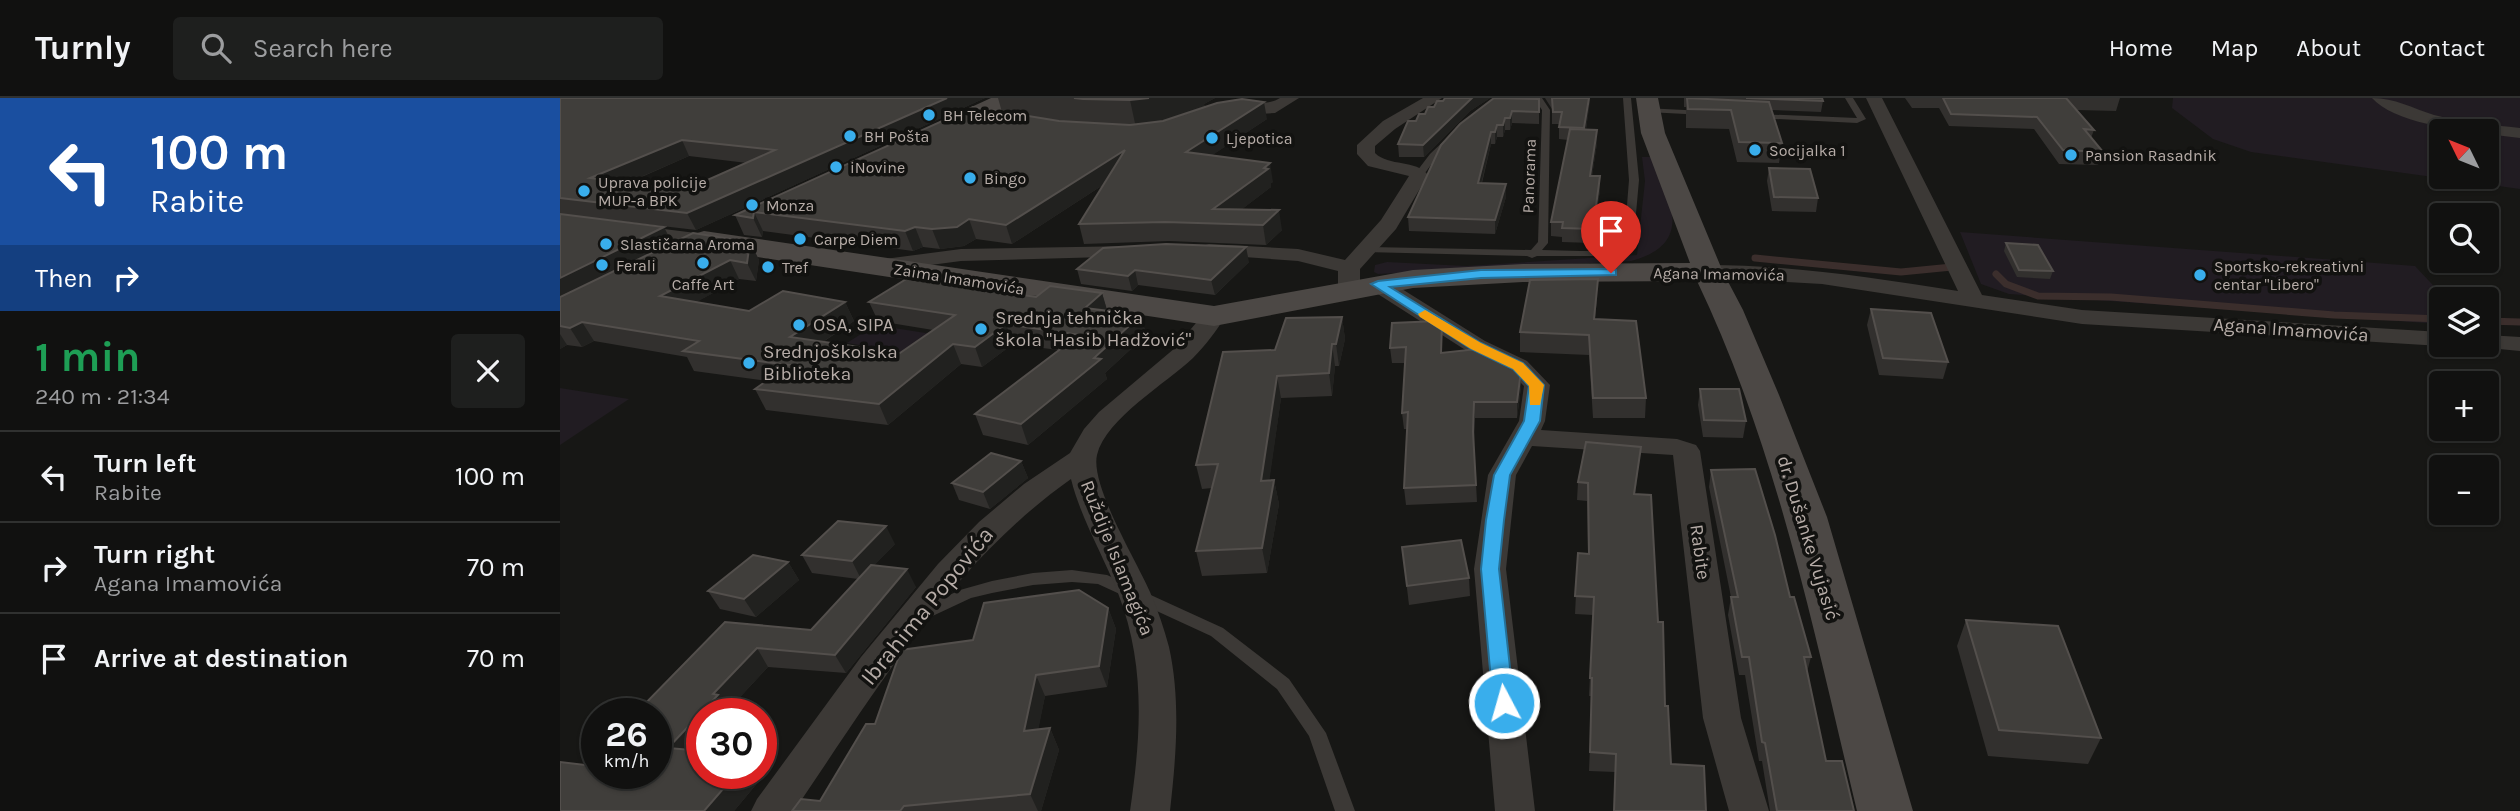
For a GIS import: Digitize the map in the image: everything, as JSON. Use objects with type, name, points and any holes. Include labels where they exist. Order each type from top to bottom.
[{"type":"main road","name":"dr. Dušanke Vujasić","points":[[1646,101],[1707,272],[1732,322],[1806,517],[1885,811]]},
{"type":"main road","points":[[916,141],[971,116],[1004,109]]},
{"type":"main road","points":[[704,240],[742,223]]},
{"type":"main road","points":[[1611,273],[1657,260],[1670,251],[1689,225]]},
{"type":"main road","name":"Zaima Imamovića","points":[[704,240],[1214,316]]},
{"type":"main road","name":"Agana Imamovića","points":[[1214,316],[1255,311],[1358,280],[1481,274],[1707,272]]},
{"type":"street","points":[[1210,116],[1233,110],[1275,108],[1291,98]]},
{"type":"street","points":[[1358,280],[1369,250],[1405,202],[1419,175],[1374,162],[1366,154],[1366,145],[1389,125],[1434,98]]},
{"type":"street","points":[[1874,98],[1974,301]]},
{"type":"street","points":[[2381,98],[2405,111],[2441,122],[2520,133]]},
{"type":"street","name":"Zaima Imamovića","points":[[560,222],[704,240]]},
{"type":"street","points":[[666,260],[704,240]]},
{"type":"street","points":[[1182,250],[1298,255],[1358,280],[1476,346],[1518,366],[1537,385],[1532,421],[1502,475],[1490,569],[1515,811]]},
{"type":"street","points":[[877,266],[961,254],[1091,255],[1156,251]]},
{"type":"street","name":"Agana Imamovića","points":[[1707,272],[1757,272],[1822,277],[2082,317],[2429,338]]},
{"type":"street","name":"Ruždije Islamagića","points":[[1150,811],[1159,747],[1160,694],[1153,651],[1135,594],[1091,497],[1083,474],[1082,458],[1099,427],[1188,349],[1206,330],[1214,316]]},
{"type":"street","points":[[2499,343],[2520,344]]},
{"type":"street","name":"Rabite","points":[[1524,437],[1677,447],[1686,452],[1722,718],[1749,811]]},
{"type":"street","name":"Ibrahima Popovića","points":[[771,811],[906,624],[996,522],[1030,493],[1082,458]]},
{"type":"lane","name":"Panorama","points":[[1532,255],[1543,243],[1546,110],[1538,98]]},
{"type":"lane","points":[[1752,116],[1857,121],[1862,119],[1849,98]]},
{"type":"lane","points":[[1369,250],[1532,255],[1611,253],[1629,245],[1634,180],[1646,101],[1712,114]]},
{"type":"lane","points":[[1419,175],[1433,156],[1462,129]]},
{"type":"lane","points":[[906,624],[966,594],[1033,579],[1072,576],[1101,579],[1217,632],[1283,684],[1317,733],[1345,811]]},
{"type":"shaded area","points":[[2173,98],[2520,98],[2520,189],[2499,186],[2499,119],[2429,119],[2429,176],[2251,152],[2213,139],[2172,108]]},
{"type":"shaded area","points":[[1642,157],[1657,157],[1671,206],[1670,233],[1663,244],[1651,254],[1631,261],[1378,274],[1374,272],[1375,265],[1387,262],[1466,266],[1637,255],[1645,181]]},
{"type":"shaded area","name":"Sportsko-rekreativni centar \"Libero\"","points":[[1960,232],[2415,266],[2435,287],[2429,287],[2429,323],[2009,294],[1981,284]]},
{"type":"shaded area","points":[[875,325],[951,337],[924,356],[847,343]]},
{"type":"shaded area","points":[[560,388],[629,399],[560,445]]},
{"type":"building","points":[[560,98],[947,98],[687,213],[560,198]],"holes":[[[682,140],[775,150],[685,190],[590,178]]]},
{"type":"building","points":[[1074,98],[1149,98],[1130,100]]},
{"type":"building","points":[[1445,98],[1472,98],[1423,145],[1398,144],[1408,121],[1416,121],[1419,114],[1425,114],[1428,107],[1434,107],[1437,101],[1443,101]]},
{"type":"building","points":[[1494,98],[1539,99],[1539,112],[1512,111],[1510,118],[1505,118],[1503,125],[1497,125],[1495,132],[1491,132],[1478,183],[1506,184],[1495,220],[1408,217],[1441,145],[1460,124]]},
{"type":"building","points":[[1552,98],[1589,98],[1584,128],[1559,127],[1562,112],[1553,112]]},
{"type":"building","points":[[1687,98],[1769,102],[1782,143],[1739,142],[1731,110],[1688,109]]},
{"type":"building","points":[[1746,98],[1822,98],[1823,101]]},
{"type":"building","points":[[1943,98],[2066,98],[2094,130],[2084,129],[2103,152],[2063,150],[2037,117],[1951,114]]},
{"type":"building","points":[[1242,99],[1264,102],[1186,152],[1270,163],[1264,168],[1268,169],[1213,209],[1279,210],[1263,225],[1165,222],[1079,224],[1125,150],[1006,225],[969,219],[957,227],[915,227],[905,231],[754,212],[753,218],[735,215],[973,107],[1059,121],[1130,125],[1163,121],[1217,103]]},
{"type":"building","points":[[1570,129],[1597,130],[1590,176],[1600,176],[1593,229],[1562,228],[1563,222],[1551,222]]},
{"type":"building","points":[[1769,168],[1810,169],[1818,198],[1774,197]]},
{"type":"building","points":[[560,214],[664,227],[560,278]]},
{"type":"building","points":[[693,233],[750,242],[747,263],[730,260],[660,296],[749,311],[783,291],[845,302],[790,337],[900,353],[955,315],[869,302],[908,278],[1036,297],[1050,286],[1102,293],[1085,308],[1141,315],[1094,358],[1101,359],[1021,424],[975,414],[1079,335],[1006,324],[975,347],[953,344],[879,404],[755,389],[789,365],[683,351],[699,341],[582,322],[570,328],[560,326],[560,297]]},
{"type":"building","points":[[2006,243],[2038,245],[2053,271],[2019,270]]},
{"type":"building","points":[[1166,244],[1246,247],[1211,280],[1135,270],[1128,276],[1077,269],[1103,248]]},
{"type":"building","points":[[1598,279],[1594,319],[1636,321],[1646,398],[1593,398],[1589,335],[1520,332],[1530,280]]},
{"type":"building","points":[[1871,309],[1931,313],[1948,362],[1883,358]]},
{"type":"building","points":[[1342,317],[1336,344],[1332,344],[1329,373],[1277,376],[1261,481],[1274,480],[1262,548],[1196,551],[1218,464],[1196,465],[1223,352],[1275,350],[1286,318]]},
{"type":"building","points":[[1392,323],[1442,323],[1441,353],[1487,348],[1507,358],[1521,371],[1517,402],[1474,402],[1476,485],[1404,488],[1408,412],[1402,413],[1406,347],[1390,348]]},
{"type":"building","points":[[1700,389],[1739,389],[1746,421],[1704,420]]},
{"type":"building","points":[[1586,442],[1641,447],[1634,494],[1651,495],[1658,622],[1663,622],[1665,706],[1668,706],[1671,764],[1704,766],[1706,811],[1614,811],[1616,754],[1590,752],[1594,597],[1575,596],[1578,553],[1589,554],[1588,483],[1578,482]]},
{"type":"building","points":[[991,453],[1021,461],[983,492],[952,483]]},
{"type":"building","points":[[1755,469],[1790,597],[1794,597],[1811,657],[1804,657],[1826,761],[1842,761],[1854,811],[1777,811],[1765,743],[1762,742],[1749,657],[1742,657],[1731,597],[1738,597],[1711,470]]},
{"type":"building","points":[[838,521],[886,526],[852,561],[802,555]]},
{"type":"building","points":[[1461,540],[1469,578],[1407,586],[1402,547]]},
{"type":"building","points":[[753,555],[788,562],[744,599],[708,591]]},
{"type":"building","points":[[871,565],[907,569],[835,655],[757,648],[713,694],[718,695],[715,698],[686,698],[686,729],[672,744],[672,698],[651,698],[725,622],[811,630]]},
{"type":"building","points":[[1079,590],[1108,608],[1099,666],[1036,675],[1024,731],[1050,728],[1030,794],[904,806],[900,811],[792,811],[801,799],[820,801],[866,724],[875,724],[901,650],[973,640],[984,603]]},
{"type":"building","points":[[1966,620],[2058,626],[2101,738],[1999,730]]},
{"type":"building","points":[[672,748],[686,750],[686,789],[723,789],[704,811],[560,811],[560,762],[581,765],[581,789],[672,789]]},
{"type":"waterway","points":[[1755,258],[1901,272],[1952,267]]},
{"type":"waterway","points":[[1996,274],[2006,284],[2038,296],[2111,297],[2334,315],[2429,319]]},
{"type":"waterway","points":[[2499,321],[2520,322]]},
{"type":"slow traffic","points":[[1425,314],[1476,346],[1518,366],[1537,385],[1535,401]]},
{"type":"place","name":"BH Telecom","points":[[929,115]]},
{"type":"place","name":"BH Pošta","points":[[850,136]]},
{"type":"place","name":"Ljepotica","points":[[1212,138]]},
{"type":"place","name":"Socijalka 1","points":[[1755,150]]},
{"type":"place","name":"Pansion Rasadnik","points":[[2071,155]]},
{"type":"place","name":"iNovine","points":[[836,167]]},
{"type":"place","name":"Bingo","points":[[970,178]]},
{"type":"place","name":"Uprava policije MUP-a BPK","points":[[584,191]]},
{"type":"place","name":"Monza","points":[[752,205]]},
{"type":"place","name":"Carpe Diem","points":[[800,239]]},
{"type":"place","name":"Slastičarna Aroma","points":[[606,244]]},
{"type":"place","name":"Caffe Art","points":[[703,263]]},
{"type":"place","name":"Ferali","points":[[602,265]]},
{"type":"place","name":"Tref","points":[[768,267]]},
{"type":"place","name":"Sportsko-rekreativni centar \"Libero\"","points":[[2200,275]]},
{"type":"place","name":"OSA, SIPA","points":[[799,325]]},
{"type":"place","name":"Srednja tehnička škola \"Hasib Hadžović\"","points":[[981,329]]},
{"type":"place","name":"Srednjoškolska Biblioteka","points":[[749,363]]},
{"type":"route","points":[[1504,703],[1490,569],[1495,520],[1502,475],[1532,421],[1537,385],[1518,366],[1476,346],[1378,284],[1481,274],[1611,273]]}]
